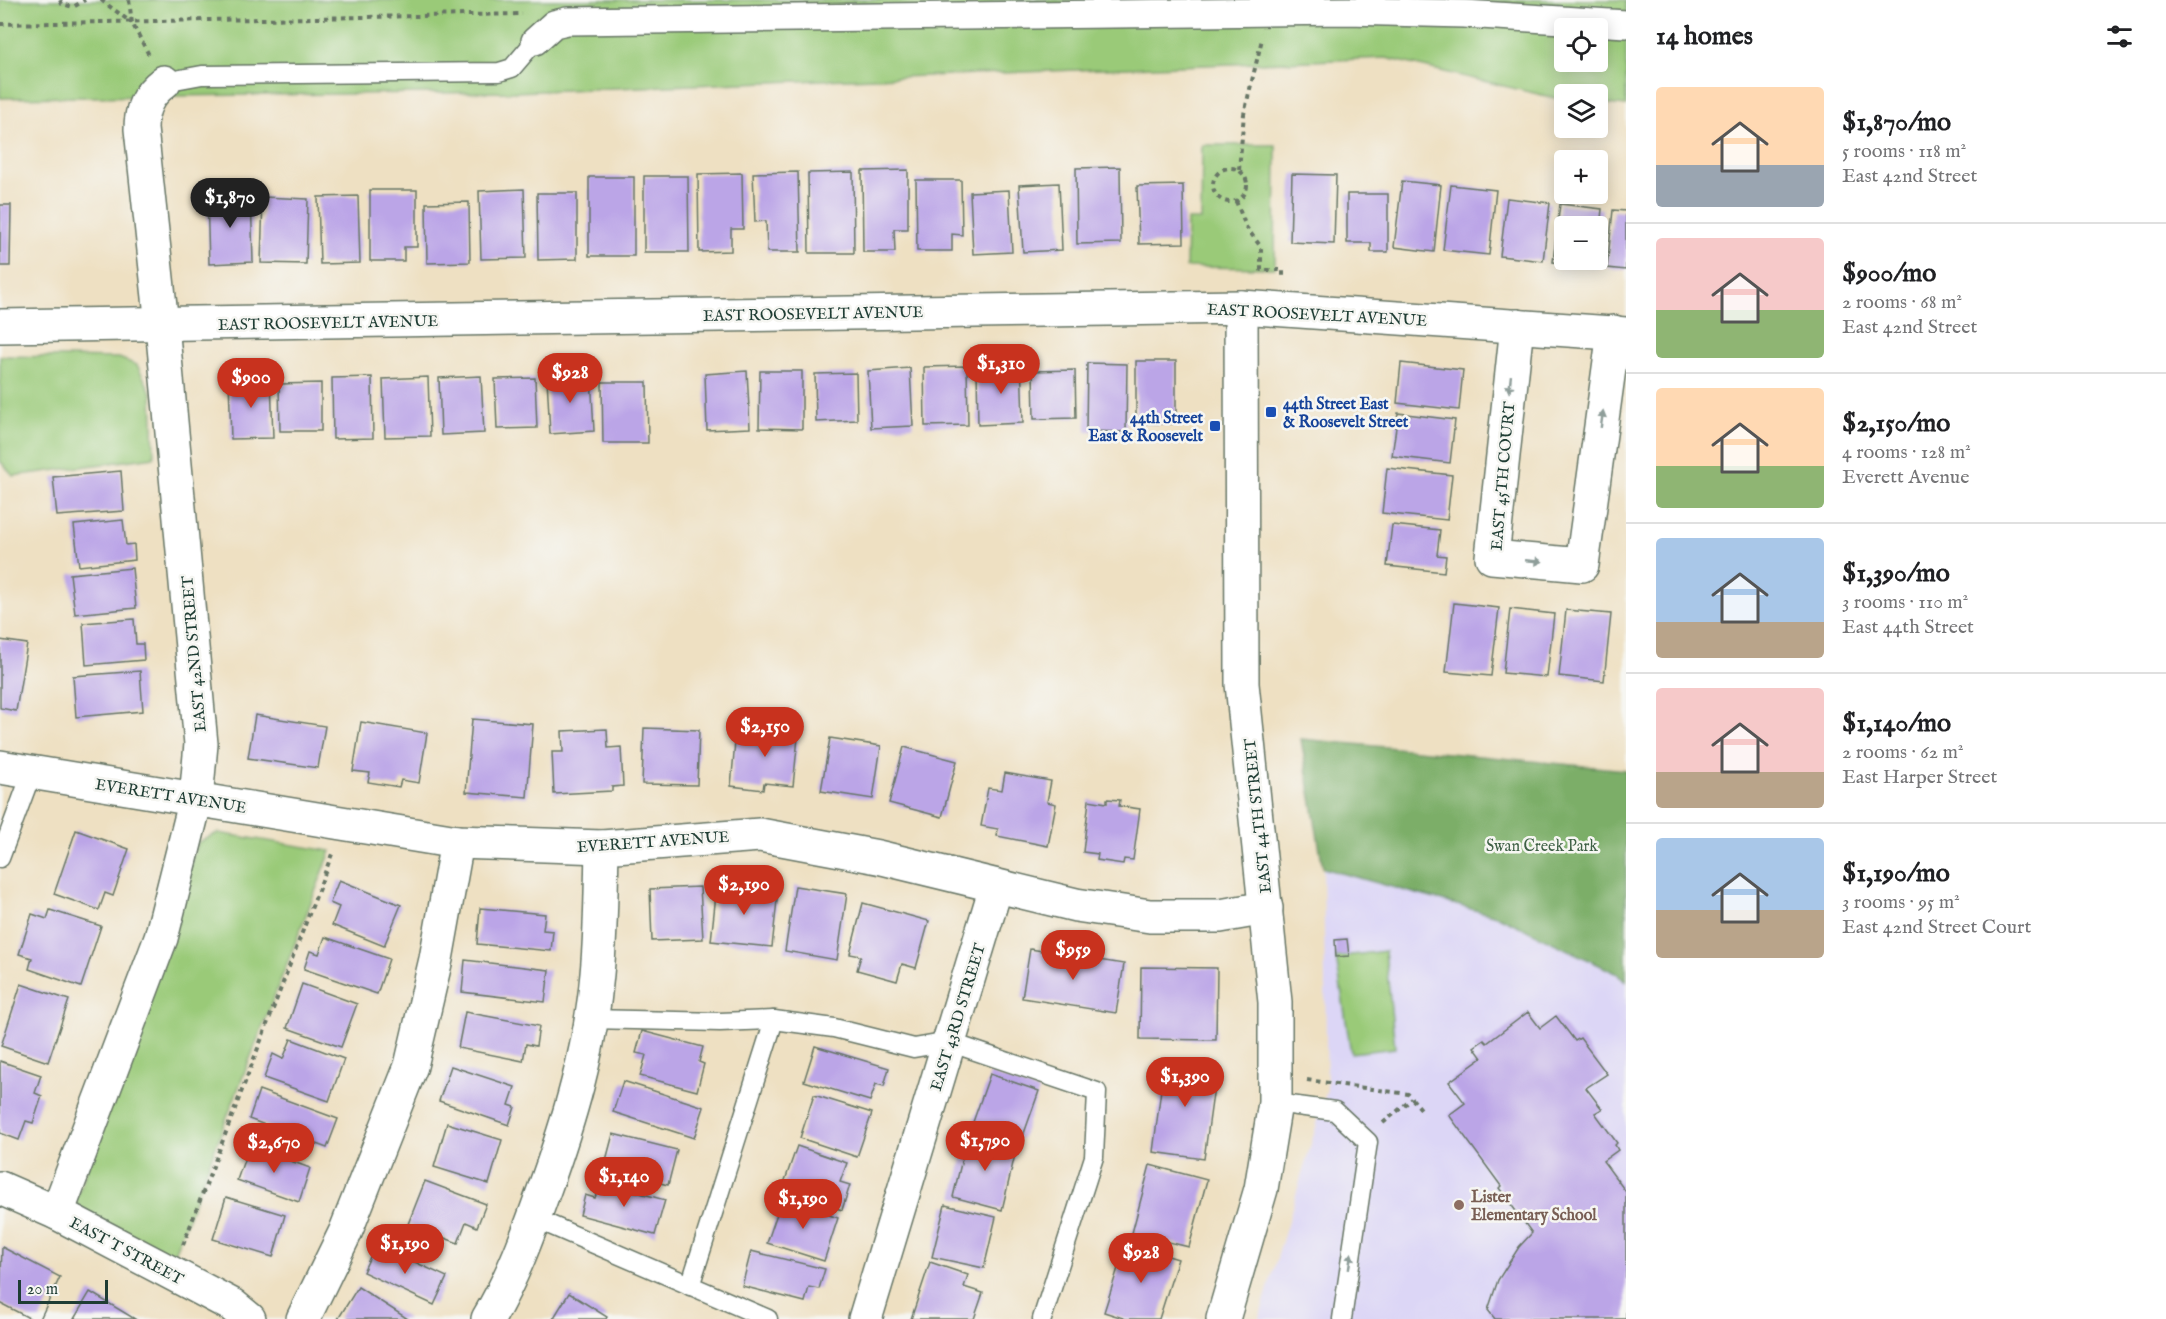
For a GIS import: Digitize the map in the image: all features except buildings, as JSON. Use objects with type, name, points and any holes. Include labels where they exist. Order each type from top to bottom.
[{"type":"street","points":[[535,41],[554,24],[567,21],[1269,12],[1464,14],[1626,24]]},
{"type":"street","name":"EAST 42ND STREET","points":[[57,1213],[161,938],[196,799],[201,744],[162,325],[141,129],[143,108],[148,96],[164,82]]},
{"type":"street","name":"EAST ROOSEVELT AVENUE","points":[[0,326],[1241,307],[1620,333]]},
{"type":"street","name":"EAST 44TH STREET","points":[[1223,1319],[1261,1189],[1275,1103],[1275,1002],[1242,684],[1241,307]]},
{"type":"street","name":"EAST 45TH COURT","points":[[1517,326],[1492,557],[1582,565],[1620,333]]},
{"type":"street","name":"EVERETT AVENUE","points":[[0,767],[457,842],[602,847],[760,835],[878,857],[1076,905],[1150,915],[1220,916],[1266,908]]},
{"type":"street","points":[[303,1319],[345,1233],[411,1066],[436,959],[457,842]]},
{"type":"street","points":[[488,1319],[503,1293],[534,1218],[560,1146],[585,1051],[597,976],[602,847]]},
{"type":"street","name":"EAST 43RD STREET","points":[[865,1319],[996,887]]},
{"type":"street","name":"EAST T STREET","points":[[0,1188],[57,1213],[232,1305],[249,1319]]},
{"type":"lane","points":[[164,82],[202,75],[499,72],[512,68],[535,41]]},
{"type":"lane","points":[[0,858],[32,772]]},
{"type":"lane","points":[[590,1019],[720,1022],[774,1020],[834,1028],[914,1048],[949,1042],[1097,1092],[1094,1157],[1042,1319]]},
{"type":"lane","points":[[690,1286],[774,1020]]},
{"type":"lane","points":[[1275,1103],[1335,1111],[1368,1142],[1342,1319]]},
{"type":"lane","points":[[534,1218],[768,1319]]},
{"type":"path","points":[[60,0],[62,4],[73,8],[85,0]]},
{"type":"path","points":[[100,0],[132,23]]},
{"type":"path","points":[[129,0],[132,23]]},
{"type":"path","points":[[1239,170],[1223,169],[1213,182],[1218,198],[1228,202],[1236,201],[1243,195],[1247,185],[1239,170],[1244,114],[1269,12]]},
{"type":"path","points":[[0,24],[526,14],[567,21]]},
{"type":"path","points":[[1236,201],[1245,227],[1261,248],[1261,270],[1283,270],[1283,309]]},
{"type":"path","points":[[172,1274],[344,824]]},
{"type":"path","points":[[1306,1080],[1408,1094],[1421,1110]]},
{"type":"path","points":[[1365,1139],[1412,1099]]},
{"type":"shaded area","name":"Lister Elementary School","points":[[1323,868],[1500,917],[1618,974],[1626,982],[1626,1319],[1259,1319],[1327,1090]]},
{"type":"green space","points":[[0,0],[1626,0],[1626,106],[1608,104],[1608,84],[1554,84],[1554,98],[1386,58],[514,92],[0,98]]},
{"type":"green space","points":[[1202,145],[1276,145],[1275,268],[1186,267],[1187,220],[1201,220]]},
{"type":"green space","points":[[0,356],[119,358],[137,365],[152,394],[154,457],[13,476],[0,461]]},
{"type":"green space","name":"Swan Creek Park","points":[[1301,739],[1626,770],[1626,982],[1618,974],[1500,917],[1323,868]]},
{"type":"green space","points":[[218,833],[331,851],[171,1261],[79,1213],[76,1200],[198,842]]},
{"type":"green space","points":[[1385,951],[1395,1048],[1351,1053],[1336,957]]},
{"type":"place","name":"44th Street East & Roosevelt Street","points":[[1271,412]]},
{"type":"place","name":"44th Street East & Roosevelt","points":[[1215,426]]},
{"type":"place","name":"Lister Elementary School","points":[[1459,1205]]}]
